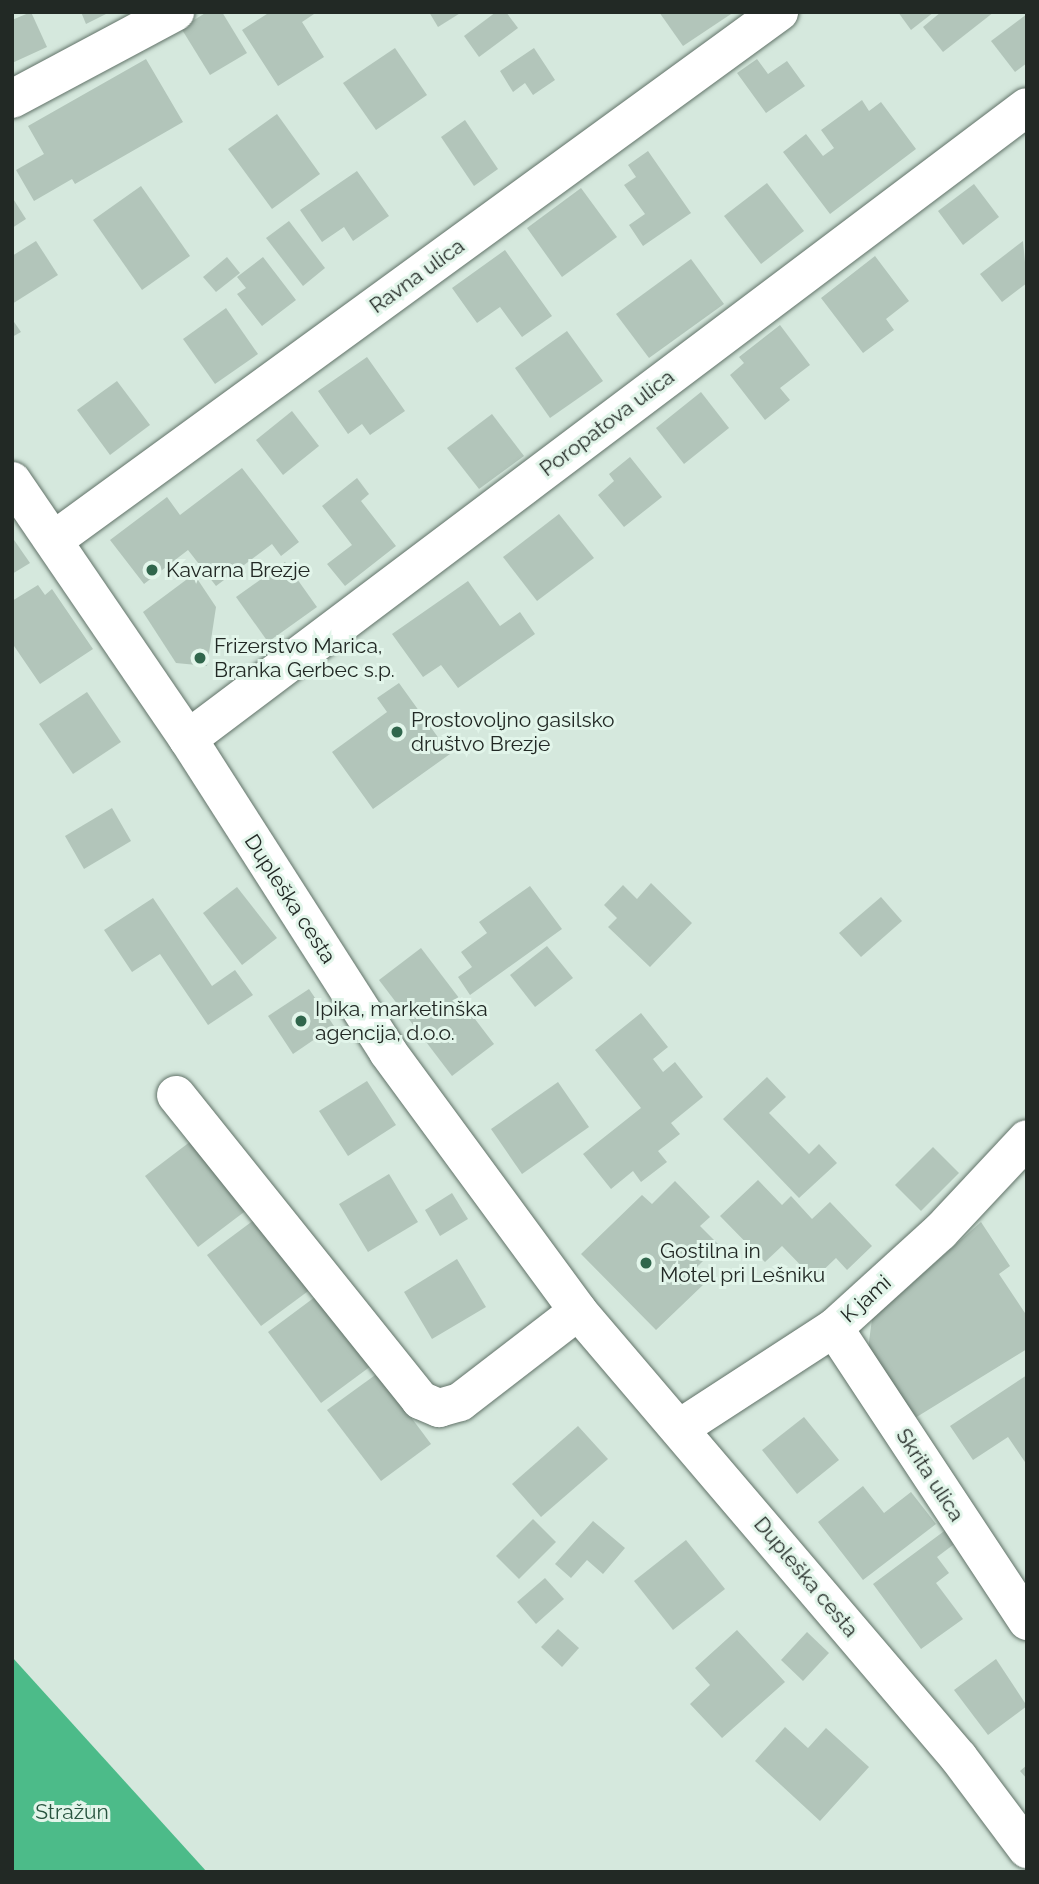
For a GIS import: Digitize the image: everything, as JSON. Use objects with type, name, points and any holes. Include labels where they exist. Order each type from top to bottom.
[{"type":"street","points":[[12,99],[175,12]]},
{"type":"street","name":"Ravna ulica","points":[[54,540],[779,12]]},
{"type":"street","name":"Poropatova ulica","points":[[188,739],[1027,107]]},
{"type":"street","name":"Dupleška cesta","points":[[12,481],[188,739],[388,1052],[578,1311],[959,1758],[1027,1849]]},
{"type":"street","points":[[176,1095],[420,1400],[439,1408],[460,1402],[578,1311]]},
{"type":"street","name":"K jami","points":[[680,1428],[834,1328],[940,1233],[1027,1139]]},
{"type":"street","name":"Skrita ulica","points":[[834,1328],[1027,1621]]},
{"type":"green space","name":"Stražun","points":[[12,1657],[207,1872],[12,1872]]},
{"type":"building","points":[[31,12],[47,47],[12,63],[12,20]]},
{"type":"building","points":[[81,12],[110,12],[86,24]]},
{"type":"building","points":[[207,12],[222,12],[247,53],[210,75],[181,28]]},
{"type":"building","points":[[270,12],[317,12],[302,22],[324,57],[278,86],[242,30]]},
{"type":"building","points":[[429,12],[462,12],[438,27]]},
{"type":"building","points":[[496,12],[506,12],[518,28],[479,57],[464,36]]},
{"type":"building","points":[[659,12],[729,12],[731,14],[683,46]]},
{"type":"building","points":[[898,12],[934,12],[911,30]]},
{"type":"building","points":[[941,12],[994,12],[943,52],[923,27]]},
{"type":"building","points":[[1027,14],[1027,63],[1015,72],[991,41]]},
{"type":"building","points":[[395,48],[427,95],[376,130],[343,83]]},
{"type":"building","points":[[534,48],[555,80],[533,95],[525,83],[513,92],[500,71]]},
{"type":"building","points":[[146,59],[183,122],[75,184],[72,179],[34,201],[16,170],[44,154],[28,126]]},
{"type":"building","points":[[757,59],[768,74],[787,61],[805,86],[766,113],[737,73]]},
{"type":"building","points":[[862,100],[869,111],[881,102],[916,149],[830,214],[783,152],[806,134],[823,156],[834,148],[821,130]]},
{"type":"building","points":[[277,114],[320,174],[272,209],[228,149]]},
{"type":"building","points":[[465,120],[498,169],[474,186],[441,137]]},
{"type":"building","points":[[648,151],[691,213],[643,246],[629,225],[645,214],[624,185],[636,177],[628,165]]},
{"type":"building","points":[[357,171],[389,216],[353,241],[344,227],[322,242],[300,210]]},
{"type":"building","points":[[767,183],[804,231],[761,264],[724,216]]},
{"type":"building","points":[[974,184],[999,217],[963,245],[938,211]]},
{"type":"building","points":[[141,186],[190,256],[142,290],[93,220]]},
{"type":"building","points":[[581,188],[617,237],[562,277],[527,228]]},
{"type":"building","points":[[12,197],[26,219],[12,228]]},
{"type":"building","points":[[289,221],[325,268],[303,286],[266,238]]},
{"type":"building","points":[[36,241],[58,275],[12,304],[12,256]]},
{"type":"building","points":[[1023,241],[1027,283],[1002,302],[980,274]]},
{"type":"building","points":[[505,250],[552,316],[522,337],[500,307],[477,323],[452,288]]},
{"type":"building","points":[[875,256],[909,301],[886,319],[894,330],[863,353],[821,298]]},
{"type":"building","points":[[227,257],[240,273],[216,292],[203,277]]},
{"type":"building","points":[[263,257],[296,300],[262,326],[237,294],[246,288],[237,277]]},
{"type":"building","points":[[691,259],[724,304],[649,358],[616,314]]},
{"type":"building","points":[[226,308],[258,354],[215,384],[183,339]]},
{"type":"building","points":[[12,319],[21,332],[12,337]]},
{"type":"building","points":[[780,325],[810,365],[780,388],[790,400],[765,420],[730,375],[744,363],[739,357]]},
{"type":"building","points":[[567,331],[603,381],[550,418],[515,368]]},
{"type":"building","points":[[367,357],[405,411],[370,435],[362,424],[348,434],[318,391]]},
{"type":"building","points":[[117,381],[150,425],[110,455],[77,410]]},
{"type":"building","points":[[701,392],[729,428],[684,464],[656,428]]},
{"type":"building","points":[[292,411],[319,446],[283,475],[256,440]]},
{"type":"building","points":[[492,414],[524,456],[479,489],[447,448]]},
{"type":"building","points":[[630,457],[662,497],[624,527],[598,495],[614,481],[609,474]]},
{"type":"building","points":[[242,468],[299,542],[281,556],[272,544],[216,586],[188,550],[144,584],[110,540],[167,497],[180,515]]},
{"type":"building","points":[[357,478],[369,494],[361,501],[396,546],[345,586],[327,564],[352,545],[322,506]]},
{"type":"building","points":[[559,514],[594,558],[537,601],[503,557]]},
{"type":"building","points":[[12,537],[30,563],[12,574]]},
{"type":"building","points":[[285,562],[317,607],[268,642],[236,597]]},
{"type":"building","points":[[194,574],[216,607],[207,666],[176,663],[143,612]]},
{"type":"building","points":[[468,581],[500,626],[520,612],[535,634],[458,688],[441,665],[423,677],[392,634]]},
{"type":"building","points":[[38,585],[45,595],[52,589],[93,649],[40,684],[12,643],[12,601]]},
{"type":"building","name":"Prostovoljno gasilsko društvo Brezje","points":[[399,683],[450,754],[373,809],[332,752],[387,712],[377,698]]},
{"type":"building","points":[[87,692],[121,742],[73,774],[39,724]]},
{"type":"building","points":[[112,808],[131,841],[84,869],[65,836]]},
{"type":"building","points":[[651,883],[692,923],[650,967],[608,927],[617,918],[604,905],[623,885],[637,899]]},
{"type":"building","points":[[530,886],[562,929],[470,995],[458,977],[472,967],[461,952],[487,933],[479,922]]},
{"type":"building","points":[[237,887],[277,938],[242,965],[203,913]]},
{"type":"building","points":[[881,897],[902,921],[861,957],[839,933]]},
{"type":"building","points":[[153,898],[212,986],[235,970],[253,995],[208,1025],[160,954],[132,972],[104,930]]},
{"type":"building","points":[[547,946],[573,978],[535,1007],[510,975]]},
{"type":"building","points":[[421,948],[494,1044],[452,1076],[379,980]]},
{"type":"building","name":"Ipika, marketinška agencija, d.o.o.","points":[[309,989],[334,1026],[293,1054],[268,1016]]},
{"type":"building","points":[[641,1013],[668,1047],[653,1059],[663,1072],[675,1062],[703,1097],[671,1123],[680,1134],[658,1151],[667,1162],[641,1182],[633,1171],[611,1189],[583,1154],[641,1108],[595,1050]]},
{"type":"building","points":[[767,1077],[786,1097],[769,1113],[809,1154],[819,1144],[837,1163],[799,1198],[723,1119]]},
{"type":"building","points":[[367,1081],[396,1125],[348,1156],[319,1111]]},
{"type":"building","points":[[558,1082],[589,1127],[522,1174],[491,1129]]},
{"type":"building","points":[[195,1138],[248,1209],[198,1247],[145,1176]]},
{"type":"building","points":[[933,1147],[959,1173],[921,1211],[895,1185]]},
{"type":"building","points":[[389,1174],[418,1222],[368,1252],[339,1204]]},
{"type":"building","points":[[758,1180],[782,1205],[791,1196],[812,1219],[830,1202],[872,1246],[847,1270],[836,1258],[814,1279],[782,1246],[765,1262],[720,1216]]},
{"type":"building","name":"Gostilna in Motel pri Lešniku","points":[[675,1181],[710,1217],[700,1226],[719,1245],[692,1272],[704,1284],[656,1330],[581,1254],[642,1195],[652,1204]]},
{"type":"building","points":[[452,1193],[468,1219],[440,1236],[425,1210]]},
{"type":"building","points":[[258,1217],[311,1289],[261,1326],[207,1255]]},
{"type":"building","points":[[981,1222],[1010,1266],[999,1274],[1027,1316],[1027,1349],[915,1418],[868,1349],[872,1319]]},
{"type":"building","points":[[457,1259],[486,1307],[432,1339],[404,1292]]},
{"type":"building","points":[[319,1294],[371,1366],[321,1403],[268,1332]]},
{"type":"building","points":[[378,1373],[431,1444],[381,1481],[327,1410]]},
{"type":"building","points":[[1027,1375],[1027,1465],[1008,1437],[973,1460],[950,1426]]},
{"type":"building","points":[[804,1417],[839,1460],[797,1494],[762,1450]]},
{"type":"building","points":[[578,1426],[608,1459],[541,1517],[512,1484]]},
{"type":"building","points":[[863,1486],[884,1513],[911,1492],[936,1524],[863,1580],[818,1522]]},
{"type":"building","points":[[533,1519],[556,1542],[519,1579],[496,1556]]},
{"type":"building","points":[[593,1521],[625,1548],[603,1574],[587,1560],[571,1578],[555,1564]]},
{"type":"building","points":[[947,1529],[957,1542],[937,1557],[949,1573],[936,1583],[963,1619],[921,1649],[873,1584]]},
{"type":"building","points":[[686,1540],[725,1589],[673,1630],[634,1581]]},
{"type":"building","points":[[545,1578],[564,1599],[536,1624],[517,1602]]},
{"type":"building","points":[[558,1629],[579,1648],[562,1667],[541,1647]]},
{"type":"building","points":[[737,1630],[785,1682],[722,1738],[690,1704],[710,1685],[695,1668]]},
{"type":"building","points":[[807,1632],[829,1653],[803,1681],[781,1660]]},
{"type":"building","points":[[996,1659],[1027,1706],[988,1735],[954,1690]]},
{"type":"building","points":[[785,1727],[808,1748],[826,1728],[869,1767],[820,1821],[755,1761]]},
{"type":"building","points":[[1027,1765],[1027,1779],[1020,1771]]},
{"type":"place","name":"Kavarna Brezje","points":[[152,570]]},
{"type":"place","name":"Frizerstvo Marica, Branka Gerbec s.p.","points":[[200,658]]},
{"type":"place","name":"Prostovoljno gasilsko društvo Brezje","points":[[397,732]]},
{"type":"place","name":"Ipika, marketinška agencija, d.o.o.","points":[[301,1021]]},
{"type":"place","name":"Gostilna in Motel pri Lešniku","points":[[646,1263]]}]
